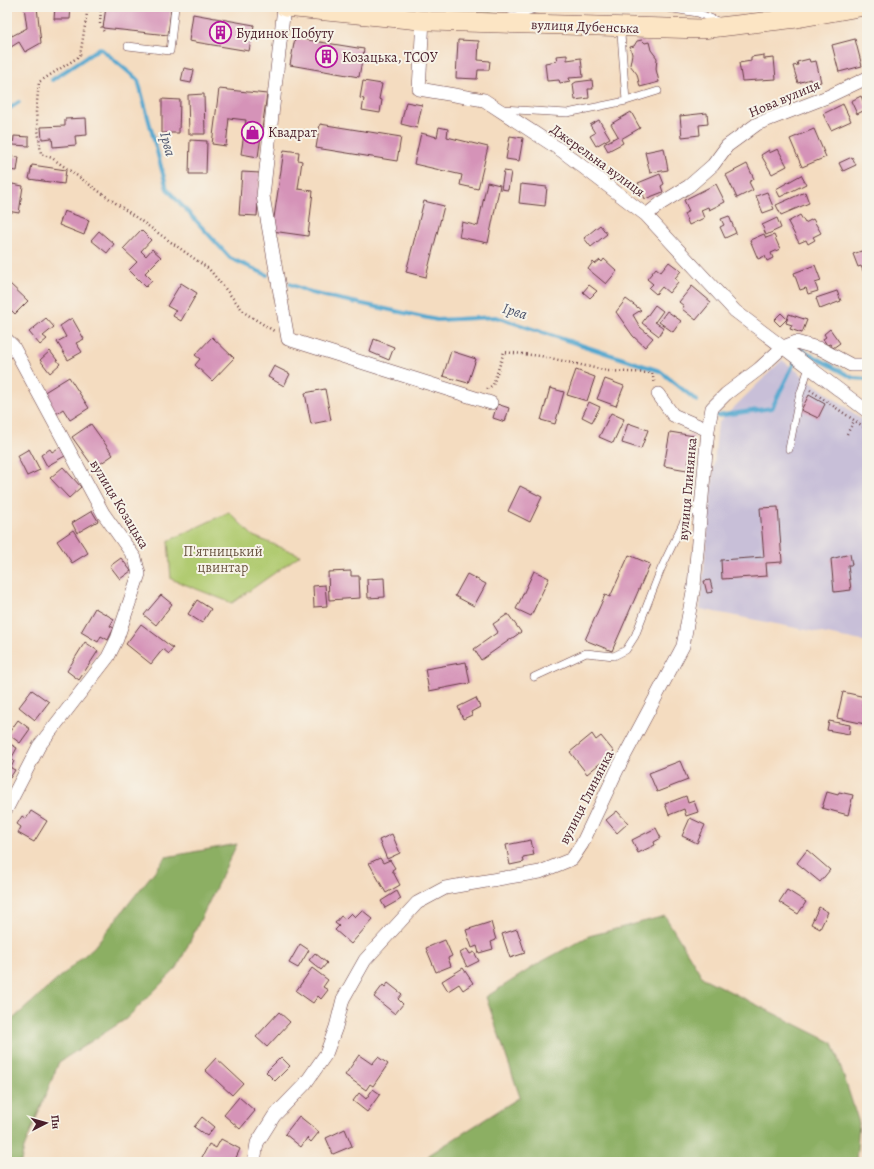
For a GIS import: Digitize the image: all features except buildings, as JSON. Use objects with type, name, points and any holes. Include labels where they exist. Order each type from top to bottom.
[{"type":"main road","name":"вулиця Дубенська","points":[[284,7],[423,20],[702,29],[859,7]]},
{"type":"street","points":[[284,7],[263,196],[288,339],[491,403]]},
{"type":"street","name":"Джерельна вулиця","points":[[423,20],[419,89],[484,100],[562,151],[646,215],[735,311],[867,411]]},
{"type":"street","name":"Нова вулиця","points":[[646,215],[660,204],[689,186],[712,165],[726,146],[757,124],[827,97],[867,78]]},
{"type":"street","name":"вулиця Козацька","points":[[7,340],[13,346],[103,513],[135,558],[139,574],[117,639],[108,657],[39,746],[7,808]]},
{"type":"street","points":[[795,357],[796,342],[821,349],[851,365],[867,364]]},
{"type":"street","name":"вулиця Глинянка","points":[[254,1162],[257,1143],[274,1116],[305,1084],[326,1054],[336,1027],[343,999],[365,960],[417,903],[445,888],[540,872],[572,859],[582,844],[617,770],[683,646],[694,586],[708,430],[712,408],[795,357]]},
{"type":"street","points":[[658,394],[673,415],[708,430]]},
{"type":"lane","points":[[128,46],[170,51],[175,7]]},
{"type":"lane","points":[[490,23],[542,7]]},
{"type":"lane","points":[[661,7],[698,13],[730,26]]},
{"type":"lane","points":[[614,27],[621,34],[626,101]]},
{"type":"lane","points":[[497,109],[567,113],[626,101],[658,91]]},
{"type":"lane","points":[[789,449],[803,386],[795,357]]},
{"type":"lane","points":[[534,677],[586,653],[614,656],[626,650],[635,636],[661,569],[683,523],[703,497]]},
{"type":"path","points":[[88,7],[80,56],[39,82],[36,112],[41,154],[52,158],[209,269],[245,313],[288,339]]},
{"type":"path","points":[[101,7],[100,24],[104,32]]},
{"type":"path","points":[[473,397],[493,386],[504,352],[541,356],[608,371],[652,373],[658,394]]},
{"type":"path","points":[[803,386],[867,429]]},
{"type":"path","points":[[847,434],[854,421]]},
{"type":"shaded area","points":[[782,360],[867,423],[867,642],[700,609],[718,423]]},
{"type":"green space","points":[[446,7],[507,7],[491,12]]},
{"type":"green space","name":"П'ятницький цвинтар","points":[[229,512],[253,536],[300,555],[232,603],[171,579],[168,541]]},
{"type":"green space","points":[[237,844],[177,968],[126,1019],[59,1062],[24,1148],[21,1162],[7,1162],[7,1021],[14,1018],[94,947],[166,857]]},
{"type":"green space","points":[[665,916],[703,978],[833,1043],[859,1123],[856,1162],[426,1162],[429,1155],[520,1097],[486,997],[541,962],[589,936]]},
{"type":"waterway","name":"Ірва","points":[[52,80],[100,48],[138,80],[167,189],[230,258],[267,275]]},
{"type":"waterway","name":"Ірва","points":[[7,110],[19,102]]},
{"type":"waterway","name":"Ірва","points":[[290,284],[311,293],[437,320],[496,317],[660,371],[697,401]]},
{"type":"waterway","name":"Ірва","points":[[717,416],[772,408],[801,349],[853,378],[867,379]]},
{"type":"place","name":"Будинок Побуту","points":[[221,33]]},
{"type":"place","name":"Козацька, ТСОУ","points":[[327,57]]},
{"type":"place","name":"Квадрат","points":[[253,132]]}]
